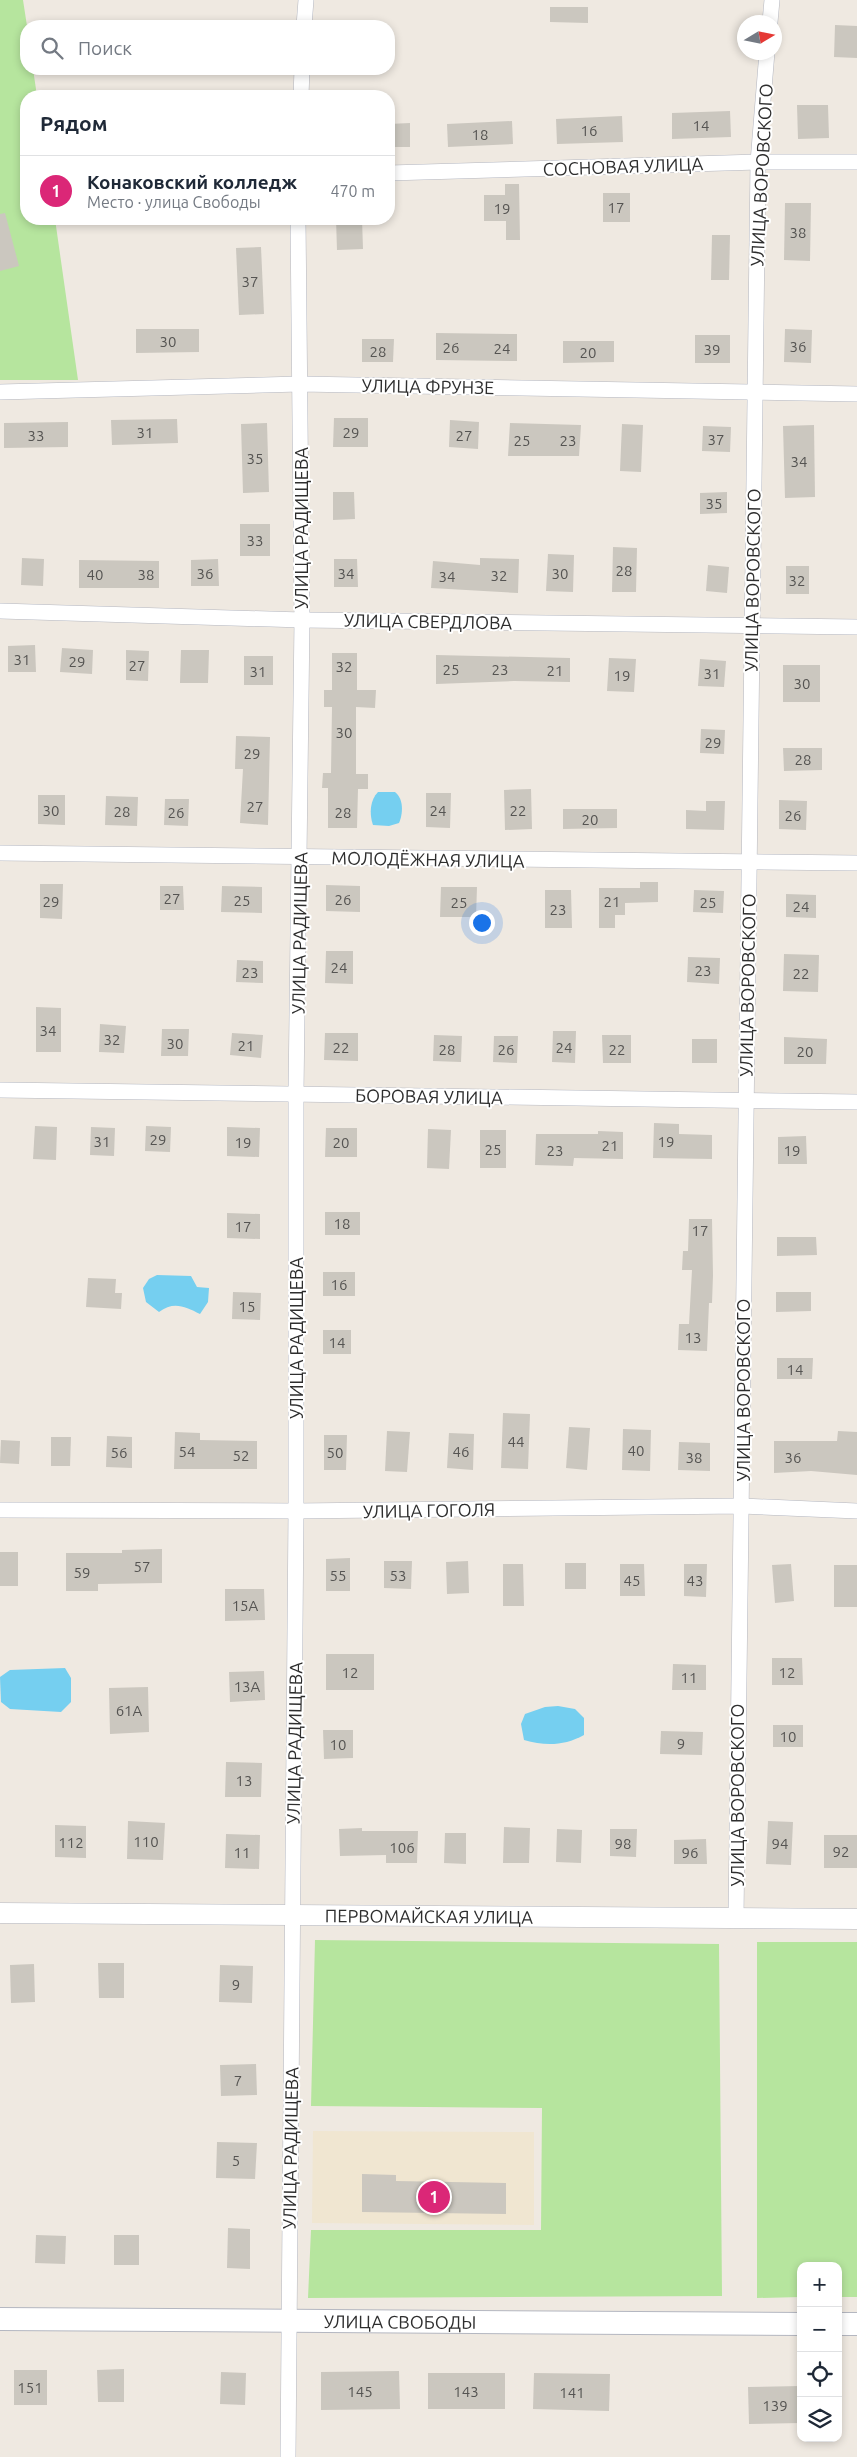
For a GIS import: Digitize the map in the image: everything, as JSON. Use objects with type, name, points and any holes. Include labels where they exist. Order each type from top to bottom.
[{"type":"main road","name":"УЛИЦА СВОБОДЫ","points":[[0,2319],[797,2324]]},
{"type":"main road","points":[[842,2324],[857,2324]]},
{"type":"street","points":[[304,20],[306,0]]},
{"type":"street","points":[[771,15],[772,0]]},
{"type":"street","name":"УЛИЦА ВОРОВСКОГО","points":[[736,1918],[758,162],[766,60]]},
{"type":"street","points":[[301,90],[302,75]]},
{"type":"street","name":"СОСНОВАЯ УЛИЦА","points":[[395,173],[758,162],[857,162]]},
{"type":"street","name":"УЛИЦА РАДИЩЕВА","points":[[288,2457],[296,1511],[296,1093],[302,620],[298,225]]},
{"type":"street","name":"УЛИЦА ФРУНЗЕ","points":[[0,392],[300,384],[857,394]]},
{"type":"street","name":"УЛИЦА СВЕРДЛОВА","points":[[0,611],[302,620],[857,627]]},
{"type":"street","name":"МОЛОДЁЖНАЯ УЛИЦА","points":[[0,853],[857,863]]},
{"type":"street","name":"БОРОВАЯ УЛИЦА","points":[[0,1090],[857,1102]]},
{"type":"street","name":"УЛИЦА ГОГОЛЯ","points":[[0,1510],[296,1511],[742,1506],[857,1511]]},
{"type":"street","name":"ПЕРВОМАЙСКАЯ УЛИЦА","points":[[0,1913],[857,1919]]},
{"type":"shaded area","points":[[313,2131],[534,2132],[534,2225],[312,2223]]},
{"type":"green space","points":[[0,0],[23,0],[26,20],[20,20],[20,75],[34,75],[36,90],[20,90],[20,225],[56,225],[78,380],[0,380]]},
{"type":"green space","points":[[315,1940],[719,1944],[722,2296],[308,2298],[311,2230],[541,2230],[542,2108],[311,2106]]},
{"type":"green space","points":[[757,1942],[857,1942],[857,2297],[842,2297],[842,2262],[797,2262],[797,2297],[757,2298]]},
{"type":"water","points":[[378,792],[395,792],[398,795],[402,807],[399,823],[389,826],[373,825],[371,807],[373,799]]},
{"type":"water","points":[[157,1275],[191,1276],[197,1287],[209,1288],[208,1302],[200,1314],[179,1306],[169,1307],[159,1312],[146,1302],[143,1288],[149,1279]]},
{"type":"water","points":[[65,1668],[71,1678],[71,1702],[61,1712],[10,1709],[1,1702],[0,1677],[10,1670]]},
{"type":"water","points":[[558,1706],[575,1709],[584,1718],[584,1735],[577,1739],[554,1744],[524,1740],[521,1724],[525,1714],[545,1707]]},
{"type":"building","points":[[550,7],[588,7],[588,23],[550,22]]},
{"type":"building","points":[[835,25],[857,26],[857,58],[834,57]]},
{"type":"building","points":[[797,105],[828,105],[829,138],[798,139]]},
{"type":"building","points":[[730,111],[731,137],[672,139],[672,113]]},
{"type":"building","points":[[622,116],[623,142],[557,144],[556,119]]},
{"type":"building","points":[[512,121],[513,144],[448,147],[447,124]]},
{"type":"building","points":[[410,123],[410,147],[395,147],[395,124]]},
{"type":"building","points":[[505,184],[519,184],[520,240],[506,240],[506,221],[484,221],[484,195],[505,195]]},
{"type":"building","points":[[603,193],[630,193],[630,222],[603,222]]},
{"type":"building","points":[[785,203],[811,203],[810,261],[784,260]]},
{"type":"building","points":[[5,213],[19,266],[0,271],[0,214]]},
{"type":"building","points":[[336,225],[362,225],[363,249],[337,250]]},
{"type":"building","points":[[712,235],[730,235],[729,280],[711,280]]},
{"type":"building","points":[[261,247],[264,314],[239,315],[236,248]]},
{"type":"building","points":[[136,329],[199,329],[199,352],[136,353]]},
{"type":"building","points":[[785,329],[812,330],[811,363],[784,362]]},
{"type":"building","points":[[436,333],[517,334],[517,361],[436,360]]},
{"type":"building","points":[[695,335],[730,335],[730,363],[695,363]]},
{"type":"building","points":[[362,339],[394,339],[393,362],[362,362]]},
{"type":"building","points":[[563,341],[614,341],[614,362],[563,363]]},
{"type":"building","points":[[334,418],[368,418],[368,447],[333,447]]},
{"type":"building","points":[[177,419],[178,443],[112,445],[111,420]]},
{"type":"building","points":[[450,420],[479,422],[478,449],[449,447]]},
{"type":"building","points":[[68,422],[68,447],[4,448],[4,423]]},
{"type":"building","points":[[267,423],[269,492],[243,493],[241,424]]},
{"type":"building","points":[[510,423],[581,425],[579,456],[508,456]]},
{"type":"building","points":[[622,424],[643,425],[641,472],[620,471]]},
{"type":"building","points":[[814,425],[815,497],[785,498],[783,426]]},
{"type":"building","points":[[703,426],[731,427],[730,452],[702,451]]},
{"type":"building","points":[[333,492],[354,492],[355,519],[333,520]]},
{"type":"building","points":[[727,492],[727,513],[700,514],[700,493]]},
{"type":"building","points":[[240,524],[270,524],[270,556],[240,556]]},
{"type":"building","points":[[613,547],[637,548],[636,592],[612,592]]},
{"type":"building","points":[[548,554],[574,555],[573,592],[546,591]]},
{"type":"building","points":[[22,558],[44,559],[43,586],[21,585]]},
{"type":"building","points":[[480,558],[519,559],[518,593],[431,588],[433,561],[480,565]]},
{"type":"building","points":[[218,559],[219,586],[191,586],[191,560]]},
{"type":"building","points":[[334,559],[357,559],[358,587],[334,587]]},
{"type":"building","points":[[79,560],[159,561],[159,588],[79,588]]},
{"type":"building","points":[[708,565],[729,567],[727,593],[706,591]]},
{"type":"building","points":[[786,566],[809,566],[809,594],[786,594]]},
{"type":"building","points":[[35,645],[36,672],[8,672],[8,646]]},
{"type":"building","points":[[62,648],[93,650],[92,674],[60,672]]},
{"type":"building","points":[[126,650],[149,651],[148,681],[126,680]]},
{"type":"building","points":[[181,650],[209,650],[208,683],[180,683]]},
{"type":"building","points":[[332,653],[357,653],[357,690],[376,690],[375,708],[356,707],[356,774],[368,774],[368,789],[358,789],[357,828],[328,828],[328,788],[322,788],[323,773],[331,773],[332,707],[324,707],[324,690],[332,690]]},
{"type":"building","points":[[436,655],[570,658],[570,682],[514,681],[436,684]]},
{"type":"building","points":[[244,656],[273,656],[273,685],[244,685]]},
{"type":"building","points":[[609,658],[636,659],[634,692],[607,691]]},
{"type":"building","points":[[700,659],[726,661],[724,687],[698,686]]},
{"type":"building","points":[[783,665],[820,665],[820,702],[783,702]]},
{"type":"building","points":[[701,729],[725,730],[724,754],[700,753]]},
{"type":"building","points":[[236,736],[270,737],[268,825],[240,823],[243,769],[235,769]]},
{"type":"building","points":[[783,748],[822,748],[822,770],[784,771]]},
{"type":"building","points":[[531,789],[532,829],[505,830],[504,790]]},
{"type":"building","points":[[426,793],[451,793],[450,828],[426,827]]},
{"type":"building","points":[[38,795],[65,795],[65,825],[38,824]]},
{"type":"building","points":[[106,796],[138,797],[137,826],[105,825]]},
{"type":"building","points":[[165,799],[189,799],[188,826],[164,825]]},
{"type":"building","points":[[779,800],[807,801],[806,830],[779,829]]},
{"type":"building","points":[[706,801],[725,801],[724,830],[686,829],[686,810],[706,811]]},
{"type":"building","points":[[563,809],[617,809],[617,828],[563,829]]},
{"type":"building","points":[[640,882],[658,882],[658,902],[625,903],[625,915],[615,915],[615,928],[599,928],[599,888],[640,888]]},
{"type":"building","points":[[40,884],[63,884],[62,919],[40,918]]},
{"type":"building","points":[[326,885],[360,886],[360,912],[326,911]]},
{"type":"building","points":[[160,886],[183,886],[184,910],[160,910]]},
{"type":"building","points":[[222,886],[262,887],[262,913],[221,912]]},
{"type":"building","points":[[441,887],[477,887],[476,917],[440,917]]},
{"type":"building","points":[[545,890],[571,890],[572,928],[545,928]]},
{"type":"building","points":[[694,890],[724,891],[723,913],[693,912]]},
{"type":"building","points":[[786,894],[816,895],[816,918],[786,917]]},
{"type":"building","points":[[326,951],[353,951],[353,984],[325,983]]},
{"type":"building","points":[[784,954],[819,955],[818,992],[783,991]]},
{"type":"building","points":[[688,957],[720,958],[719,984],[687,982]]},
{"type":"building","points":[[237,960],[263,961],[263,983],[236,982]]},
{"type":"building","points":[[36,1007],[61,1008],[61,1052],[36,1052]]},
{"type":"building","points":[[100,1024],[126,1026],[124,1053],[99,1052]]},
{"type":"building","points":[[162,1029],[189,1029],[188,1056],[161,1056]]},
{"type":"building","points":[[553,1031],[576,1031],[575,1063],[552,1062]]},
{"type":"building","points":[[232,1033],[263,1035],[261,1058],[230,1055]]},
{"type":"building","points":[[325,1033],[358,1033],[358,1061],[324,1060]]},
{"type":"building","points":[[434,1035],[462,1036],[461,1062],[433,1061]]},
{"type":"building","points":[[602,1035],[631,1035],[631,1063],[603,1063]]},
{"type":"building","points":[[494,1036],[518,1036],[517,1063],[493,1062]]},
{"type":"building","points":[[784,1037],[827,1039],[826,1064],[784,1064]]},
{"type":"building","points":[[692,1039],[717,1039],[717,1063],[692,1063]]},
{"type":"building","points":[[654,1123],[679,1124],[679,1134],[712,1135],[712,1159],[653,1158]]},
{"type":"building","points":[[35,1126],[57,1127],[56,1160],[33,1159]]},
{"type":"building","points":[[146,1126],[171,1127],[170,1152],[145,1151]]},
{"type":"building","points":[[91,1127],[115,1128],[114,1156],[90,1155]]},
{"type":"building","points":[[227,1127],[260,1128],[259,1157],[227,1156]]},
{"type":"building","points":[[326,1128],[357,1128],[357,1157],[325,1157]]},
{"type":"building","points":[[428,1129],[451,1130],[449,1169],[427,1168]]},
{"type":"building","points":[[480,1130],[506,1130],[506,1168],[480,1168]]},
{"type":"building","points":[[598,1131],[623,1132],[623,1159],[574,1158],[573,1166],[535,1165],[536,1134],[598,1134]]},
{"type":"building","points":[[806,1136],[807,1164],[778,1164],[778,1137]]},
{"type":"building","points":[[325,1212],[360,1212],[360,1235],[325,1235]]},
{"type":"building","points":[[227,1213],[260,1214],[260,1239],[227,1238]]},
{"type":"building","points":[[689,1219],[712,1219],[712,1303],[709,1303],[707,1351],[678,1350],[679,1324],[689,1324],[692,1270],[682,1270],[683,1251],[688,1251]]},
{"type":"building","points":[[777,1237],[816,1237],[817,1255],[777,1256]]},
{"type":"building","points":[[323,1272],[355,1272],[355,1296],[323,1296]]},
{"type":"building","points":[[88,1278],[116,1279],[115,1293],[122,1293],[121,1309],[86,1307]]},
{"type":"building","points":[[233,1292],[261,1293],[260,1320],[232,1319]]},
{"type":"building","points":[[776,1292],[811,1292],[811,1311],[776,1312]]},
{"type":"building","points":[[323,1330],[351,1330],[351,1354],[323,1354]]},
{"type":"building","points":[[777,1358],[813,1358],[812,1379],[777,1379]]},
{"type":"building","points":[[503,1413],[530,1414],[528,1469],[501,1468]]},
{"type":"building","points":[[569,1427],[590,1428],[587,1470],[566,1468]]},
{"type":"building","points":[[623,1429],[651,1430],[650,1471],[622,1470]]},
{"type":"building","points":[[387,1431],[410,1432],[407,1472],[385,1471]]},
{"type":"building","points":[[838,1431],[857,1432],[857,1475],[811,1471],[774,1473],[774,1441],[837,1441]]},
{"type":"building","points":[[175,1432],[200,1433],[200,1440],[257,1441],[257,1469],[174,1469]]},
{"type":"building","points":[[449,1433],[474,1434],[473,1470],[447,1468]]},
{"type":"building","points":[[324,1435],[347,1435],[346,1470],[324,1470]]},
{"type":"building","points":[[107,1436],[132,1437],[132,1468],[106,1467]]},
{"type":"building","points":[[51,1437],[71,1437],[70,1466],[51,1466]]},
{"type":"building","points":[[1,1440],[20,1441],[19,1464],[0,1463]]},
{"type":"building","points":[[679,1442],[710,1443],[710,1471],[678,1470]]},
{"type":"building","points":[[162,1549],[162,1583],[98,1584],[98,1591],[66,1591],[66,1553],[122,1553],[122,1550]]},
{"type":"building","points":[[0,1552],[18,1552],[18,1586],[0,1586]]},
{"type":"building","points":[[350,1558],[350,1591],[326,1591],[326,1559]]},
{"type":"building","points":[[384,1561],[412,1561],[411,1589],[384,1588]]},
{"type":"building","points":[[468,1561],[469,1593],[447,1594],[446,1562]]},
{"type":"building","points":[[565,1563],[586,1563],[586,1589],[565,1589]]},
{"type":"building","points":[[503,1564],[523,1564],[524,1606],[503,1606]]},
{"type":"building","points":[[620,1564],[644,1564],[645,1596],[620,1596]]},
{"type":"building","points":[[684,1564],[707,1564],[706,1597],[684,1596]]},
{"type":"building","points":[[791,1564],[794,1601],[775,1603],[772,1565]]},
{"type":"building","points":[[834,1565],[857,1565],[857,1607],[834,1607]]},
{"type":"building","points":[[225,1589],[264,1589],[265,1620],[225,1621]]},
{"type":"building","points":[[326,1654],[374,1654],[374,1690],[326,1690]]},
{"type":"building","points":[[772,1658],[802,1658],[803,1685],[772,1685]]},
{"type":"building","points":[[673,1664],[706,1665],[706,1690],[672,1690]]},
{"type":"building","points":[[264,1671],[265,1700],[230,1702],[229,1672]]},
{"type":"building","points":[[148,1687],[149,1732],[110,1734],[109,1688]]},
{"type":"building","points":[[773,1725],[803,1725],[803,1747],[773,1747]]},
{"type":"building","points":[[323,1730],[353,1730],[353,1758],[324,1759]]},
{"type":"building","points":[[661,1731],[703,1732],[702,1755],[660,1754]]},
{"type":"building","points":[[226,1762],[262,1763],[261,1797],[225,1797]]},
{"type":"building","points":[[128,1821],[165,1823],[163,1860],[127,1859]]},
{"type":"building","points":[[768,1821],[793,1822],[791,1865],[766,1864]]},
{"type":"building","points":[[55,1825],[86,1826],[86,1858],[55,1857]]},
{"type":"building","points":[[504,1827],[530,1828],[529,1863],[503,1863]]},
{"type":"building","points":[[362,1828],[362,1831],[418,1831],[417,1863],[386,1863],[386,1855],[340,1856],[339,1829]]},
{"type":"building","points":[[557,1829],[582,1830],[581,1863],[556,1862]]},
{"type":"building","points":[[610,1829],[637,1829],[636,1857],[610,1856]]},
{"type":"building","points":[[445,1833],[466,1833],[466,1864],[444,1863]]},
{"type":"building","points":[[226,1834],[260,1835],[259,1869],[225,1868]]},
{"type":"building","points":[[824,1835],[857,1835],[857,1868],[824,1868]]},
{"type":"building","points":[[706,1839],[707,1864],[674,1864],[674,1840]]},
{"type":"building","points":[[98,1963],[124,1963],[124,1998],[99,1998]]},
{"type":"building","points":[[34,1964],[35,2002],[11,2003],[10,1965]]},
{"type":"building","points":[[220,1965],[253,1966],[252,2003],[219,2002]]},
{"type":"building","points":[[256,2064],[257,2095],[221,2096],[220,2065]]},
{"type":"building","points":[[217,2142],[257,2143],[255,2179],[216,2178]]},
{"type":"building","points":[[362,2174],[396,2175],[396,2181],[506,2183],[506,2214],[362,2212]]},
{"type":"building","points":[[228,2228],[250,2229],[250,2269],[227,2268]]},
{"type":"building","points":[[36,2235],[66,2236],[65,2264],[35,2263]]},
{"type":"building","points":[[114,2235],[139,2235],[139,2265],[114,2265]]},
{"type":"building","points":[[124,2369],[124,2402],[98,2402],[97,2370]]},
{"type":"building","points":[[14,2370],[47,2370],[47,2405],[14,2405]]},
{"type":"building","points":[[399,2371],[400,2409],[321,2410],[321,2372]]},
{"type":"building","points":[[221,2372],[246,2373],[245,2405],[220,2404]]},
{"type":"building","points":[[428,2373],[505,2373],[505,2409],[428,2409]]},
{"type":"building","points":[[534,2373],[610,2374],[609,2411],[533,2409]]},
{"type":"building","points":[[797,2386],[797,2423],[749,2424],[748,2387]]},
{"type":"place","name":"Конаковский колледж","points":[[434,2197]]}]
